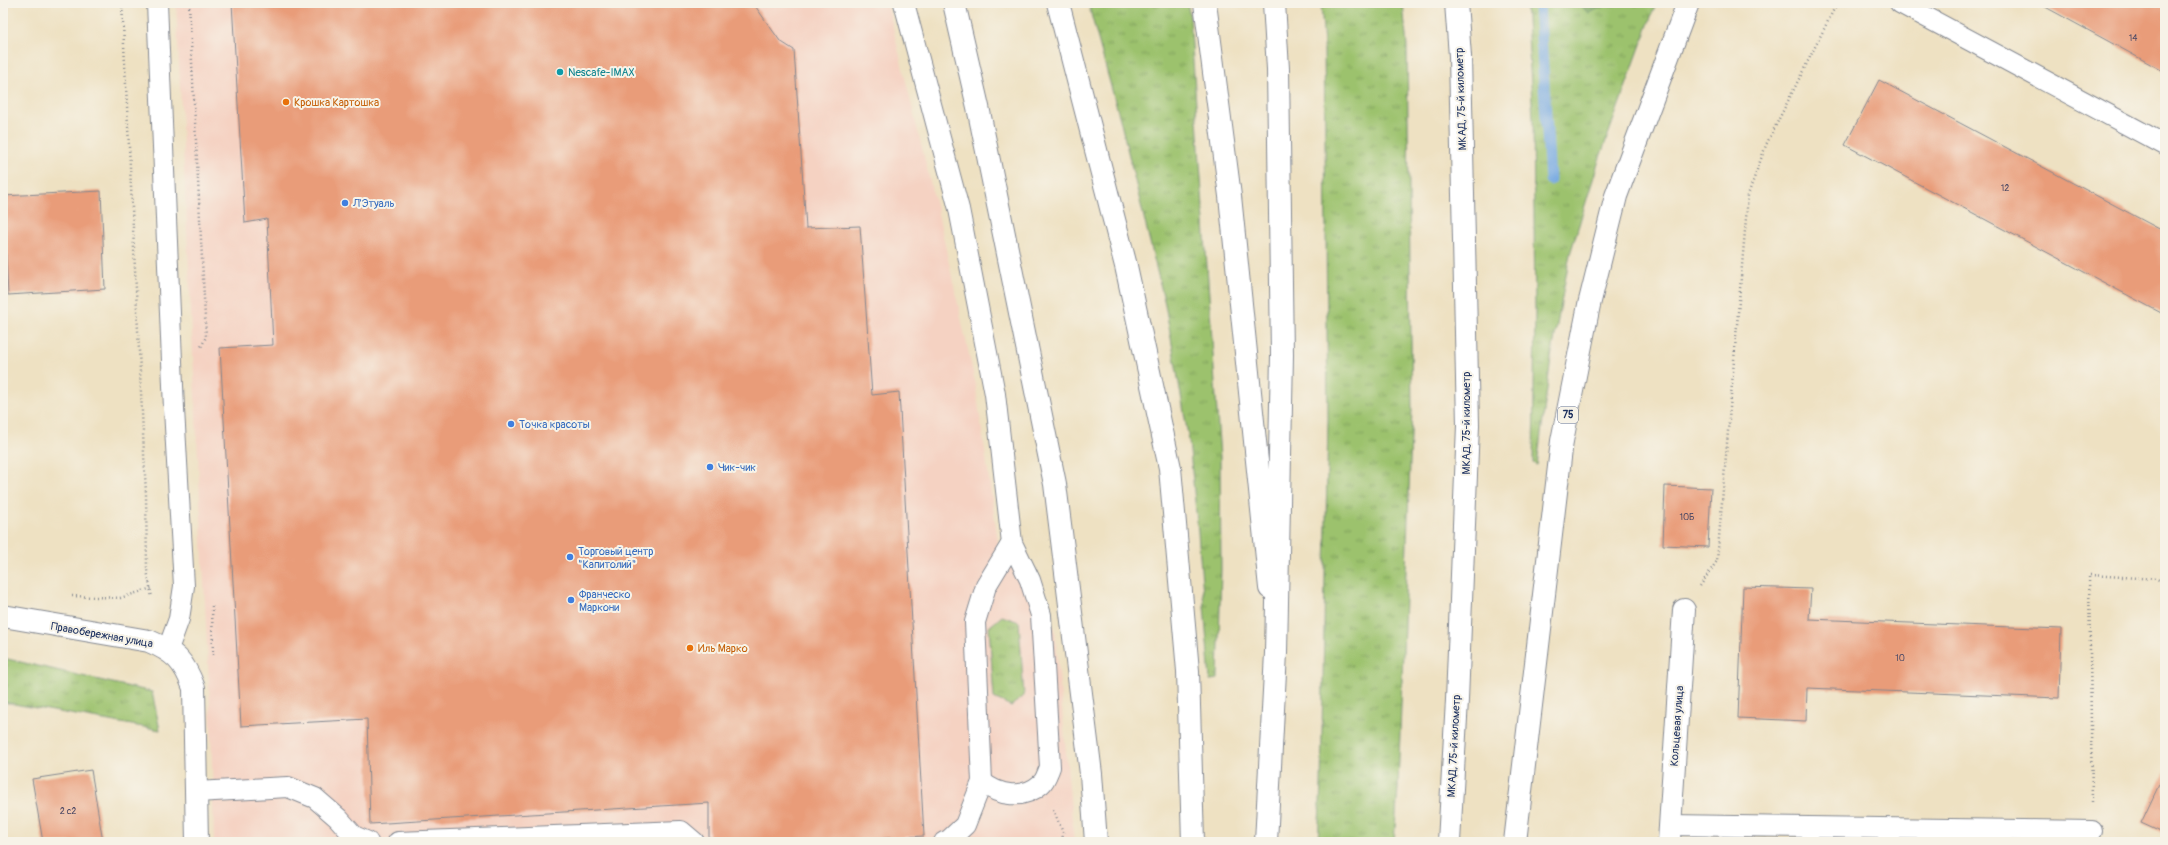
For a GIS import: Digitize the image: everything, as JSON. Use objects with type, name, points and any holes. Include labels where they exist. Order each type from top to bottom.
[{"type":"main road","points":[[954,3],[978,107],[1055,484],[1091,774],[1096,842]]},
{"type":"main road","points":[[1058,3],[1126,266],[1170,468],[1188,671],[1193,842]]},
{"type":"main road","points":[[1205,3],[1230,196],[1276,653]]},
{"type":"main road","points":[[1266,842],[1276,653],[1282,355],[1278,69],[1274,3]]},
{"type":"main road","name":"МКАД, 75-й километр","points":[[1449,842],[1457,700],[1468,425],[1460,56],[1456,3]]},
{"type":"main road","name":"75","points":[[1515,842],[1562,441],[1590,305],[1616,196],[1688,3]]},
{"type":"main road","name":"Кольцевая улица","points":[[1670,834],[1684,610]]},
{"type":"main road","name":"Правобережная улица","points":[[3,616],[158,645],[179,658],[188,671],[194,688],[197,842]]},
{"type":"lane","points":[[157,3],[174,409],[184,586],[179,619],[158,645]]},
{"type":"lane","points":[[904,3],[959,209],[995,394],[1012,544],[1030,580],[1041,615],[1050,768],[1042,784],[1025,792],[1008,795],[993,791],[982,782]]},
{"type":"lane","points":[[1900,3],[2165,145]]},
{"type":"lane","points":[[944,842],[949,840],[965,825],[982,782],[975,622],[986,586],[1012,544]]},
{"type":"lane","points":[[196,792],[288,787],[315,798],[338,818],[354,836],[368,842]]},
{"type":"lane","points":[[398,842],[681,831],[694,842]]},
{"type":"lane","points":[[1670,834],[2092,831]]},
{"type":"path","points":[[122,3],[146,494],[147,570],[158,645]]},
{"type":"path","points":[[1684,610],[1717,562],[1748,195],[1766,144],[1836,3]]},
{"type":"path","points":[[2092,831],[2089,575],[2157,579],[2165,584]]},
{"type":"path","points":[[64,596],[120,598],[150,588]]},
{"type":"shaded area","name":"Торговый центр \"Капитолий\"","points":[[176,3],[887,3],[940,222],[975,382],[999,548],[1055,629],[1074,842],[214,842],[211,727]]},
{"type":"green space","points":[[1088,3],[1187,3],[1190,16],[1220,457],[1221,569],[1218,679],[1210,680],[1189,441],[1165,304],[1120,119]]},
{"type":"green space","points":[[1321,3],[1403,3],[1407,47],[1412,409],[1398,787],[1394,842],[1318,842],[1321,784],[1328,419],[1324,45]]},
{"type":"green space","points":[[1526,3],[1656,3],[1599,160],[1570,254],[1551,358],[1537,465],[1533,463],[1535,312],[1533,119]]},
{"type":"green space","points":[[1579,3],[1611,3],[1588,13]]},
{"type":"green space","points":[[1002,616],[1019,622],[1024,696],[1011,706],[994,698],[989,627]]},
{"type":"green space","points":[[3,658],[152,692],[160,730],[3,702]]},
{"type":"building","name":"Торговый центр \"Капитолий\"","points":[[232,3],[753,3],[780,41],[794,50],[806,228],[860,226],[872,395],[899,392],[924,836],[820,842],[709,842],[709,803],[370,824],[367,719],[241,726],[220,348],[273,345],[267,219],[245,223]]},
{"type":"building","points":[[2038,3],[2165,3],[2165,72]]},
{"type":"building","points":[[1879,80],[2165,232],[2165,315],[1845,145]]},
{"type":"building","points":[[101,191],[105,289],[8,295],[3,196]]},
{"type":"building","points":[[1665,486],[1711,488],[1708,547],[1663,545]]},
{"type":"building","points":[[1743,587],[1811,589],[1809,619],[2061,629],[2059,698],[1807,688],[1806,721],[1738,718]]},
{"type":"building","points":[[91,770],[103,842],[43,842],[32,779]]},
{"type":"building","points":[[2165,772],[2165,834],[2141,823]]},
{"type":"waterway","points":[[1539,3],[1550,180]]},
{"type":"place","name":"Nescafe-IMAX","points":[[560,72]]},
{"type":"place","name":"Крошка Картошка","points":[[286,102]]},
{"type":"place","name":"Л'Этуаль","points":[[345,203]]},
{"type":"place","name":"Точка красоты","points":[[511,424]]},
{"type":"place","name":"Чик-чик","points":[[710,467]]},
{"type":"place","name":"Торговый центр \"Капитолий\"","points":[[570,557]]},
{"type":"place","name":"Франческо Маркони","points":[[571,600]]},
{"type":"place","name":"Иль Марко","points":[[690,648]]}]
